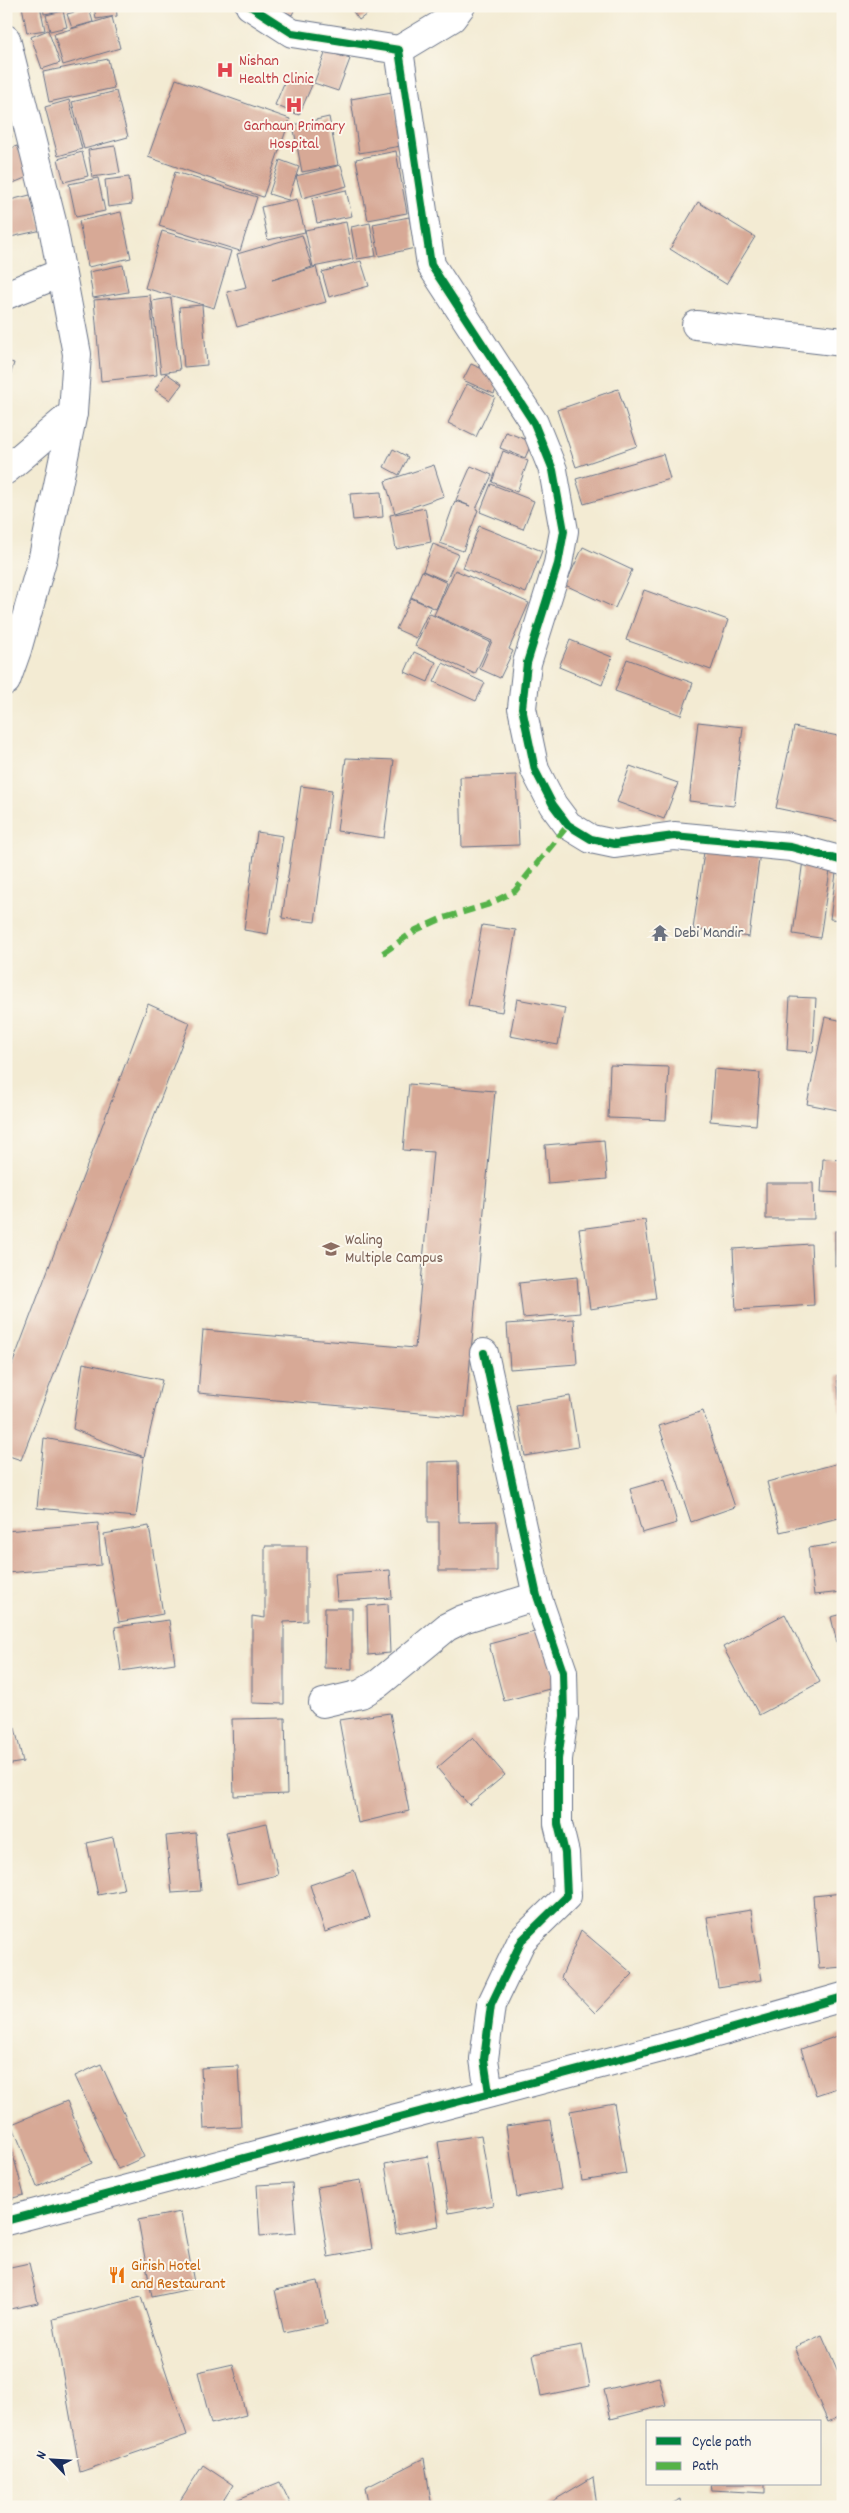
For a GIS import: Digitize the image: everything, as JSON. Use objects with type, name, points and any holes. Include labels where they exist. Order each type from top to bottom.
[{"type":"street","points":[[250,6],[292,33],[398,50],[452,18],[461,6]]},
{"type":"street","points":[[6,40],[52,222],[77,354],[73,413],[43,557],[17,650],[6,681]]},
{"type":"street","points":[[398,50],[431,265],[534,423],[553,470],[564,531],[558,564],[527,663],[522,708],[535,770],[553,805],[568,825],[590,838],[615,844],[674,836],[791,847],[843,861]]},
{"type":"street","points":[[6,295],[61,273]]},
{"type":"street","points":[[696,325],[843,342]]},
{"type":"street","points":[[6,470],[73,413]]},
{"type":"street","points":[[484,1353],[537,1596],[562,1672],[564,1716],[558,1759],[558,1824],[565,1853],[567,1896],[522,1940],[491,2005],[484,2059],[490,2093]]},
{"type":"street","points":[[323,1703],[361,1694],[379,1683],[446,1628],[464,1619],[537,1596]]},
{"type":"street","points":[[6,2221],[843,1997]]},
{"type":"building","points":[[22,6],[40,6],[45,30],[27,33]]},
{"type":"building","points":[[43,6],[85,6],[85,7],[44,14]]},
{"type":"building","points":[[94,6],[116,6],[117,16],[96,19]]},
{"type":"building","points":[[273,6],[296,6],[292,15]]},
{"type":"building","points":[[349,6],[378,6],[359,20]]},
{"type":"building","points":[[89,8],[93,22],[72,28],[67,14]]},
{"type":"building","points":[[63,11],[67,27],[50,31],[46,15]]},
{"type":"building","points":[[112,17],[120,48],[63,65],[54,34]]},
{"type":"building","points":[[48,30],[60,63],[42,69],[31,37]]},
{"type":"building","points":[[326,51],[350,59],[338,91],[314,83]]},
{"type":"building","points":[[108,59],[114,88],[49,102],[43,72]]},
{"type":"building","points":[[287,76],[312,85],[299,115],[275,105]]},
{"type":"building","points":[[176,79],[290,119],[263,197],[148,157]]},
{"type":"building","points":[[116,91],[128,137],[84,149],[72,102]]},
{"type":"building","points":[[392,92],[401,146],[359,153],[351,99]]},
{"type":"building","points":[[69,100],[82,149],[58,156],[45,107]]},
{"type":"building","points":[[329,117],[338,165],[302,172],[293,125]]},
{"type":"building","points":[[6,124],[12,137],[6,140]]},
{"type":"building","points":[[17,146],[30,176],[6,186],[6,150]]},
{"type":"building","points":[[115,146],[120,173],[92,177],[88,150]]},
{"type":"building","points":[[396,151],[407,213],[368,220],[356,159]]},
{"type":"building","points":[[82,152],[88,176],[64,182],[58,159]]},
{"type":"building","points":[[280,160],[299,167],[288,200],[269,194]]},
{"type":"building","points":[[341,165],[347,186],[302,198],[296,176]]},
{"type":"building","points":[[175,172],[257,197],[240,251],[159,226]]},
{"type":"building","points":[[129,177],[132,204],[108,207],[105,180]]},
{"type":"building","points":[[98,178],[105,211],[76,217],[69,184]]},
{"type":"building","points":[[346,190],[352,216],[317,223],[312,198]]},
{"type":"building","points":[[34,194],[42,230],[6,238],[6,201]]},
{"type":"building","points":[[297,199],[305,232],[268,240],[261,207]]},
{"type":"building","points":[[698,202],[755,237],[726,284],[670,249]]},
{"type":"building","points":[[121,212],[131,258],[88,267],[79,221]]},
{"type":"building","points":[[409,217],[415,248],[379,256],[373,224]]},
{"type":"building","points":[[346,222],[353,259],[313,267],[305,230]]},
{"type":"building","points":[[370,223],[376,256],[357,259],[351,227]]},
{"type":"building","points":[[162,231],[231,251],[214,308],[145,288]]},
{"type":"building","points":[[302,235],[312,267],[272,280],[316,267],[326,302],[237,327],[227,292],[246,287],[237,254]]},
{"type":"building","points":[[361,261],[369,286],[329,297],[322,272]]},
{"type":"building","points":[[123,265],[128,292],[93,298],[89,272]]},
{"type":"building","points":[[150,295],[157,375],[101,381],[94,300]]},
{"type":"building","points":[[171,298],[180,370],[161,373],[152,301]]},
{"type":"building","points":[[202,305],[207,365],[184,367],[179,307]]},
{"type":"building","points":[[6,361],[14,363],[7,386],[6,385]]},
{"type":"building","points":[[471,364],[501,377],[494,394],[463,380]]},
{"type":"building","points":[[166,373],[182,384],[170,400],[155,390]]},
{"type":"building","points":[[467,384],[495,397],[476,437],[448,423]]},
{"type":"building","points":[[618,389],[637,446],[576,467],[557,410]]},
{"type":"building","points":[[506,432],[532,442],[525,458],[500,448]]},
{"type":"building","points":[[393,449],[408,457],[399,475],[384,467]]},
{"type":"building","points":[[503,451],[528,461],[517,492],[492,482]]},
{"type":"building","points":[[663,454],[670,479],[584,504],[576,479]]},
{"type":"building","points":[[434,465],[444,496],[395,513],[385,481]]},
{"type":"building","points":[[471,466],[492,475],[476,509],[478,510],[463,551],[440,543],[455,501],[470,506],[456,500]]},
{"type":"building","points":[[491,484],[534,501],[523,529],[480,512]]},
{"type":"building","points":[[381,492],[383,517],[353,520],[350,494]]},
{"type":"building","points":[[425,508],[431,542],[396,549],[390,515]]},
{"type":"building","points":[[479,526],[542,551],[526,593],[463,568]]},
{"type":"building","points":[[433,544],[458,554],[446,581],[423,571]]},
{"type":"building","points":[[583,547],[632,570],[615,608],[565,585]]},
{"type":"building","points":[[455,570],[529,603],[509,649],[513,651],[500,678],[480,669],[492,641],[434,615]]},
{"type":"building","points":[[422,571],[447,583],[436,609],[411,597]]},
{"type":"building","points":[[644,590],[728,620],[711,670],[626,640]]},
{"type":"building","points":[[411,598],[431,607],[416,638],[396,629]]},
{"type":"building","points":[[430,614],[490,642],[475,674],[415,646]]},
{"type":"building","points":[[570,640],[612,657],[602,685],[559,667]]},
{"type":"building","points":[[414,652],[436,662],[428,682],[405,672]]},
{"type":"building","points":[[627,659],[693,683],[681,715],[615,691]]},
{"type":"building","points":[[443,663],[485,683],[476,701],[434,682]]},
{"type":"building","points":[[698,722],[743,727],[734,806],[689,801]]},
{"type":"building","points":[[794,727],[843,737],[843,822],[776,808]]},
{"type":"building","points":[[346,758],[394,760],[384,838],[337,831]]},
{"type":"building","points":[[630,766],[678,783],[664,819],[617,802]]},
{"type":"building","points":[[516,775],[519,845],[462,847],[460,777]]},
{"type":"building","points":[[301,786],[332,790],[315,922],[282,918]]},
{"type":"building","points":[[257,832],[283,836],[268,934],[244,930]]},
{"type":"building","points":[[705,845],[760,852],[749,937],[693,929]]},
{"type":"building","points":[[803,860],[831,864],[820,938],[793,934]]},
{"type":"building","points":[[836,873],[843,874],[843,920],[830,919]]},
{"type":"building","points":[[482,925],[516,930],[502,1012],[468,1006]]},
{"type":"building","points":[[790,997],[816,998],[813,1052],[787,1050]]},
{"type":"building","points":[[517,999],[565,1008],[558,1045],[510,1036]]},
{"type":"building","points":[[148,1004],[190,1023],[21,1460],[6,1455],[6,1381]]},
{"type":"building","points":[[825,1017],[843,1021],[843,1111],[807,1104]]},
{"type":"building","points":[[610,1065],[669,1067],[666,1120],[608,1118]]},
{"type":"building","points":[[714,1069],[760,1073],[756,1125],[710,1121]]},
{"type":"building","points":[[409,1084],[495,1091],[465,1417],[198,1393],[203,1330],[415,1348],[433,1152],[403,1150]]},
{"type":"building","points":[[604,1140],[607,1179],[548,1184],[545,1145]]},
{"type":"building","points":[[823,1159],[843,1160],[843,1193],[821,1192]]},
{"type":"building","points":[[766,1183],[813,1183],[814,1219],[766,1219]]},
{"type":"building","points":[[645,1220],[656,1299],[590,1309],[579,1229]]},
{"type":"building","points":[[835,1231],[843,1231],[843,1266],[835,1266]]},
{"type":"building","points":[[811,1244],[814,1305],[736,1310],[733,1249]]},
{"type":"building","points":[[577,1277],[580,1313],[523,1318],[519,1283]]},
{"type":"building","points":[[574,1319],[577,1364],[510,1369],[507,1324]]},
{"type":"building","points":[[83,1363],[162,1380],[144,1457],[73,1429]]},
{"type":"building","points":[[837,1375],[843,1375],[843,1415],[841,1415]]},
{"type":"building","points":[[570,1396],[578,1447],[525,1456],[516,1405]]},
{"type":"building","points":[[703,1411],[735,1507],[691,1522],[659,1426]]},
{"type":"building","points":[[44,1438],[144,1457],[136,1517],[37,1508]]},
{"type":"building","points":[[458,1461],[459,1522],[497,1521],[497,1571],[439,1571],[439,1522],[428,1522],[428,1462]]},
{"type":"building","points":[[843,1462],[843,1517],[780,1532],[767,1482]]},
{"type":"building","points":[[665,1479],[677,1523],[642,1533],[630,1489]]},
{"type":"building","points":[[98,1523],[101,1565],[6,1573],[6,1531]]},
{"type":"building","points":[[149,1526],[163,1614],[119,1622],[104,1534]]},
{"type":"building","points":[[843,1543],[843,1592],[814,1595],[808,1548]]},
{"type":"building","points":[[265,1546],[307,1546],[307,1621],[284,1622],[284,1704],[252,1703],[252,1616],[265,1618]]},
{"type":"building","points":[[390,1570],[392,1598],[337,1601],[335,1574]]},
{"type":"building","points":[[388,1604],[390,1653],[368,1655],[367,1606]]},
{"type":"building","points":[[325,1608],[352,1608],[352,1669],[324,1668]]},
{"type":"building","points":[[785,1614],[820,1682],[759,1715],[723,1647]]},
{"type":"building","points":[[843,1614],[843,1664],[842,1664],[831,1617]]},
{"type":"building","points":[[169,1620],[175,1663],[121,1671],[115,1627]]},
{"type":"building","points":[[542,1630],[557,1687],[504,1701],[489,1644]]},
{"type":"building","points":[[390,1713],[409,1811],[358,1823],[339,1720]]},
{"type":"building","points":[[285,1718],[287,1794],[234,1796],[232,1719]]},
{"type":"building","points":[[15,1728],[23,1762],[6,1765],[6,1730]]},
{"type":"building","points":[[473,1737],[505,1775],[469,1805],[437,1768]]},
{"type":"building","points":[[267,1823],[278,1875],[237,1884],[226,1832]]},
{"type":"building","points":[[196,1833],[201,1891],[172,1893],[166,1836]]},
{"type":"building","points":[[113,1837],[124,1890],[98,1895],[87,1843]]},
{"type":"building","points":[[354,1870],[370,1917],[325,1932],[310,1885]]},
{"type":"building","points":[[843,1893],[843,1967],[819,1969],[813,1896]]},
{"type":"building","points":[[751,1910],[762,1980],[718,1987],[707,1917]]},
{"type":"building","points":[[581,1930],[633,1974],[595,2013],[561,1978]]},
{"type":"building","points":[[843,2034],[843,2086],[816,2095],[801,2049]]},
{"type":"building","points":[[101,2064],[144,2157],[118,2169],[75,2076]]},
{"type":"building","points":[[238,2066],[241,2127],[204,2129],[201,2068]]},
{"type":"building","points":[[67,2101],[92,2163],[37,2187],[12,2124]]},
{"type":"building","points":[[614,2103],[626,2174],[582,2181],[570,2111]]},
{"type":"building","points":[[550,2120],[561,2189],[517,2197],[506,2126]]},
{"type":"building","points":[[481,2135],[493,2205],[449,2213],[438,2142]]},
{"type":"building","points":[[9,2140],[24,2195],[6,2200],[6,2141]]},
{"type":"building","points":[[428,2156],[439,2226],[396,2234],[385,2164]]},
{"type":"building","points":[[361,2180],[372,2249],[328,2257],[317,2187]]},
{"type":"building","points":[[292,2183],[296,2233],[260,2236],[257,2185]]},
{"type":"building","points":[[181,2212],[195,2288],[152,2297],[138,2220]]},
{"type":"building","points":[[29,2263],[38,2303],[10,2309],[6,2294],[6,2268]]},
{"type":"building","points":[[318,2281],[327,2324],[284,2333],[275,2290]]},
{"type":"building","points":[[141,2297],[187,2435],[80,2472],[53,2319]]},
{"type":"building","points":[[822,2335],[843,2383],[843,2415],[828,2422],[795,2347]]},
{"type":"building","points":[[582,2345],[590,2386],[541,2396],[533,2354]]},
{"type":"building","points":[[233,2364],[246,2415],[211,2424],[198,2372]]},
{"type":"building","points":[[659,2377],[666,2405],[611,2419],[604,2390]]},
{"type":"building","points":[[424,2458],[432,2507],[369,2507],[365,2488]]},
{"type":"building","points":[[203,2465],[233,2485],[219,2507],[176,2507]]},
{"type":"building","points":[[593,2477],[597,2507],[543,2507]]},
{"type":"building","points":[[280,2482],[292,2507],[241,2507],[236,2500]]},
{"type":"building","points":[[711,2486],[765,2486],[765,2493],[712,2490]]},
{"type":"building","points":[[681,2499],[682,2507],[665,2507]]},
{"type":"marked path","points":[[383,953],[416,930],[441,919],[487,905],[515,891],[568,825]]},
{"type":"cycle path","points":[[250,6],[292,33],[399,50],[431,265],[534,423],[553,470],[564,531],[558,564],[527,663],[522,708],[535,770],[553,805],[568,825],[591,839],[615,844],[674,836],[791,847],[843,861]]},
{"type":"cycle path","points":[[484,1353],[537,1596],[563,1672],[564,1716],[558,1759],[558,1824],[565,1853],[567,1896],[522,1940],[491,2005],[484,2059],[489,2093]]},
{"type":"cycle path","points":[[6,2221],[688,2041],[843,1997]]},
{"type":"place","name":"Nishan Health Clinic","points":[[225,70]]},
{"type":"place","name":"Garhaun Primary Hospital","points":[[294,105]]},
{"type":"place","name":"Debi Mandir","points":[[660,933]]},
{"type":"place","name":"Waling Multiple Campus","points":[[331,1249]]},
{"type":"place","name":"Girish Hotel and Restaurant","points":[[117,2275]]}]
